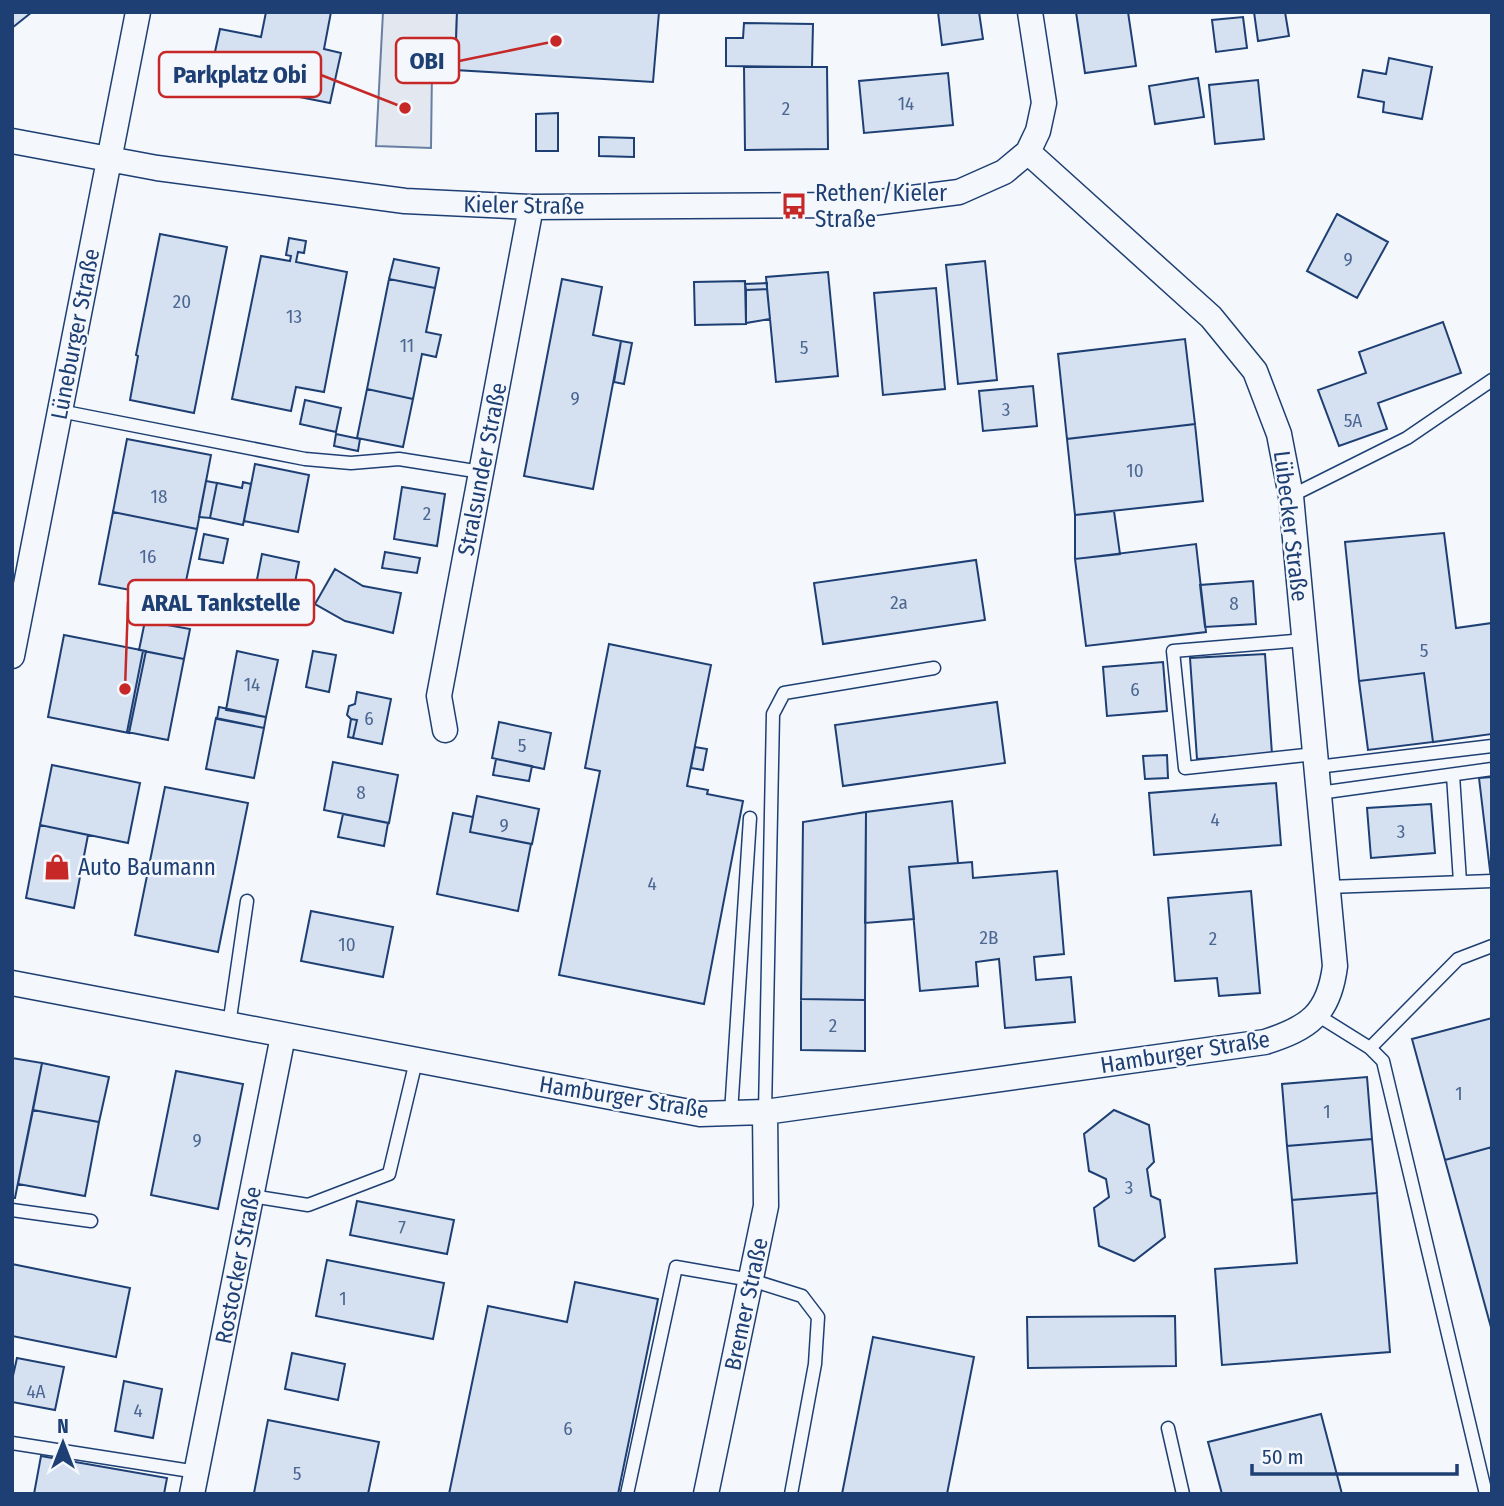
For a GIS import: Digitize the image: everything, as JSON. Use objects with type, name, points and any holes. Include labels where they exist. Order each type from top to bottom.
[{"type":"street","name":"Lüneburger Straße","points":[[12,656],[138,12]]},
{"type":"street","points":[[1028,152],[1038,131],[1044,103],[1030,12]]},
{"type":"street","name":"Kieler Straße","points":[[12,141],[109,160],[405,201],[531,207],[857,205],[959,192],[1004,172],[1028,152]]},
{"type":"street","name":"Lübecker Straße","points":[[1028,152],[1212,317],[1255,370],[1279,434],[1291,496],[1335,966],[1332,990],[1317,1015]]},
{"type":"street","name":"Stralsunder Straße","points":[[445,730],[439,696],[531,207]]},
{"type":"street","name":"Hamburger Straße","points":[[12,983],[700,1114],[765,1112],[1265,1042],[1296,1032],[1317,1015]]},
{"type":"street","name":"Rostocker Straße","points":[[195,1483],[283,1036]]},
{"type":"street","name":"Bremer Straße","points":[[706,1494],[766,1206],[765,1112]]},
{"type":"lane","points":[[1291,496],[1407,438],[1492,380]]},
{"type":"lane","points":[[60,411],[305,459],[351,463],[399,459],[481,472]]},
{"type":"lane","points":[[1305,640],[1173,651],[1185,768],[1492,746]]},
{"type":"lane","points":[[765,1112],[773,714],[784,693],[933,668]]},
{"type":"lane","points":[[1319,793],[1492,769]]},
{"type":"lane","points":[[1453,775],[1460,882]]},
{"type":"lane","points":[[731,1113],[750,818]]},
{"type":"lane","points":[[1328,887],[1492,881]]},
{"type":"lane","points":[[229,1025],[247,901]]},
{"type":"lane","points":[[1370,1048],[1458,959],[1492,946]]},
{"type":"lane","points":[[1317,1015],[1370,1048],[1383,1061],[1486,1494]]},
{"type":"lane","points":[[252,1196],[308,1206],[389,1174],[416,1061]]},
{"type":"lane","points":[[12,1210],[91,1222]]},
{"type":"lane","points":[[627,1494],[676,1267],[751,1280],[802,1296],[818,1317],[815,1364],[791,1494]]},
{"type":"lane","points":[[1168,1428],[1184,1494]]},
{"type":"lane","points":[[12,1443],[195,1483]]},
{"type":"shaded area","points":[[383,12],[457,12],[455,70],[432,69],[431,148],[376,146]]},
{"type":"building","points":[[12,12],[32,12],[12,28]]},
{"type":"building","points":[[266,12],[331,12],[324,49],[341,53],[330,103],[209,79],[220,29],[261,37]]},
{"type":"building","points":[[457,12],[659,12],[653,82],[455,70]]},
{"type":"building","points":[[938,12],[979,12],[983,39],[942,45]]},
{"type":"building","points":[[1076,12],[1128,12],[1136,66],[1085,73]]},
{"type":"building","points":[[1254,12],[1285,12],[1289,36],[1258,41]]},
{"type":"building","points":[[1243,17],[1247,48],[1216,52],[1212,20]]},
{"type":"building","points":[[744,23],[813,24],[812,67],[726,66],[726,38],[743,38]]},
{"type":"building","points":[[1389,58],[1432,67],[1422,119],[1383,112],[1384,102],[1358,97],[1363,70],[1386,74]]},
{"type":"building","points":[[744,67],[827,67],[828,149],[745,150]]},
{"type":"building","points":[[948,73],[953,125],[864,133],[859,81]]},
{"type":"building","points":[[1198,78],[1204,117],[1155,124],[1149,86]]},
{"type":"building","points":[[1258,80],[1264,139],[1215,144],[1209,85]]},
{"type":"building","points":[[558,113],[558,151],[536,151],[536,114]]},
{"type":"building","points":[[599,137],[634,138],[634,157],[599,156]]},
{"type":"building","points":[[1337,214],[1388,242],[1357,298],[1307,271]]},
{"type":"building","points":[[160,234],[227,247],[194,413],[130,400]]},
{"type":"building","points":[[289,238],[306,241],[304,253],[298,252],[296,262],[347,272],[324,392],[296,387],[291,411],[232,399],[261,256],[290,261],[291,256],[286,255]]},
{"type":"building","points":[[394,259],[439,268],[435,288],[389,279]]},
{"type":"building","points":[[985,261],[997,380],[958,384],[946,265]]},
{"type":"building","points":[[828,272],[838,376],[776,382],[766,277]]},
{"type":"building","points":[[389,279],[435,288],[426,332],[441,335],[436,357],[422,354],[413,399],[367,389]]},
{"type":"building","points":[[562,279],[602,287],[593,335],[621,341],[593,489],[524,476]]},
{"type":"building","points":[[745,281],[746,324],[695,325],[694,282]]},
{"type":"building","points":[[767,283],[767,289],[746,290],[745,284]]},
{"type":"building","points":[[936,288],[945,389],[883,395],[874,293]]},
{"type":"building","points":[[767,289],[770,319],[746,323],[746,290]]},
{"type":"building","points":[[1443,322],[1461,373],[1378,403],[1387,429],[1339,446],[1318,390],[1366,373],[1359,352]]},
{"type":"building","points":[[1185,339],[1195,424],[1067,439],[1058,354]]},
{"type":"building","points":[[621,341],[632,343],[624,384],[614,382]]},
{"type":"building","points":[[1033,386],[1037,426],[983,431],[979,391]]},
{"type":"building","points":[[367,389],[413,399],[403,447],[357,438]]},
{"type":"building","points":[[305,400],[341,408],[336,432],[300,424]]},
{"type":"building","points":[[1195,424],[1203,501],[1075,515],[1067,439]]},
{"type":"building","points":[[336,434],[360,439],[358,451],[334,446]]},
{"type":"building","points":[[127,439],[211,455],[197,529],[113,512]]},
{"type":"building","points":[[255,464],[309,475],[298,532],[244,521]]},
{"type":"building","points":[[206,481],[217,483],[210,518],[199,517]]},
{"type":"building","points":[[243,482],[251,484],[243,525],[210,518],[217,483],[242,488]]},
{"type":"building","points":[[402,487],[445,494],[437,546],[394,539]]},
{"type":"building","points":[[1114,511],[1120,554],[1075,559],[1075,515]]},
{"type":"building","points":[[113,512],[197,529],[182,600],[99,584]]},
{"type":"building","points":[[1444,533],[1456,628],[1492,623],[1492,734],[1433,742],[1424,673],[1359,681],[1345,542]]},
{"type":"building","points":[[204,534],[228,539],[223,563],[199,559]]},
{"type":"building","points":[[1196,544],[1206,632],[1086,646],[1075,559]]},
{"type":"building","points":[[385,552],[420,558],[417,573],[382,568]]},
{"type":"building","points":[[262,554],[299,562],[288,618],[251,610]]},
{"type":"building","points":[[976,560],[985,620],[823,644],[814,583]]},
{"type":"building","points":[[335,569],[363,586],[401,593],[393,633],[345,621],[315,604]]},
{"type":"building","points":[[1253,581],[1256,624],[1205,627],[1200,585]]},
{"type":"building","points":[[145,621],[190,629],[184,659],[139,650]]},
{"type":"building","points":[[64,635],[146,651],[129,733],[48,717]]},
{"type":"building","points":[[609,644],[711,665],[687,786],[708,790],[707,794],[743,801],[704,1004],[559,975],[600,771],[585,768]]},
{"type":"building","points":[[143,651],[184,659],[168,740],[127,732]]},
{"type":"building","points":[[237,651],[278,660],[266,717],[226,710]]},
{"type":"building","points":[[313,651],[336,655],[329,692],[306,687]]},
{"type":"building","points":[[1265,654],[1272,754],[1197,759],[1190,658]]},
{"type":"building","points":[[1163,662],[1167,711],[1107,716],[1103,667]]},
{"type":"building","points":[[1424,673],[1433,742],[1368,750],[1359,681]]},
{"type":"building","points":[[357,692],[391,699],[382,744],[353,738],[357,720],[347,715],[349,706],[355,704]]},
{"type":"building","points":[[997,702],[1005,763],[843,786],[835,725]]},
{"type":"building","points":[[219,707],[266,717],[264,728],[217,719]]},
{"type":"building","points":[[216,718],[264,728],[254,778],[206,769]]},
{"type":"building","points":[[351,719],[357,720],[353,738],[348,737]]},
{"type":"building","points":[[499,722],[551,733],[544,769],[492,758]]},
{"type":"building","points":[[695,747],[707,749],[703,770],[691,768]]},
{"type":"building","points":[[1167,755],[1168,778],[1145,779],[1143,756]]},
{"type":"building","points":[[496,759],[532,766],[529,781],[493,775]]},
{"type":"building","points":[[333,762],[398,775],[389,823],[324,810]]},
{"type":"building","points":[[52,765],[140,783],[128,843],[40,825]]},
{"type":"building","points":[[1492,777],[1492,879],[1491,879],[1479,778]]},
{"type":"building","points":[[1276,783],[1281,845],[1154,855],[1149,793]]},
{"type":"building","points":[[165,787],[248,803],[218,952],[135,935]]},
{"type":"building","points":[[477,796],[539,809],[532,844],[470,832]]},
{"type":"building","points":[[952,801],[958,863],[909,867],[914,919],[865,923],[866,812]]},
{"type":"building","points":[[1431,804],[1435,853],[1371,858],[1367,808]]},
{"type":"building","points":[[866,812],[865,1000],[801,999],[803,822]]},
{"type":"building","points":[[453,813],[473,817],[470,832],[531,844],[518,911],[437,894]]},
{"type":"building","points":[[343,814],[388,823],[384,846],[338,837]]},
{"type":"building","name":"Auto Baumann","points":[[40,825],[88,835],[74,908],[26,898]]},
{"type":"building","points":[[972,862],[973,878],[1057,871],[1064,954],[1034,957],[1036,980],[1071,977],[1075,1022],[1005,1028],[999,959],[976,962],[978,986],[920,991],[909,867]]},
{"type":"building","points":[[1251,891],[1260,993],[1219,996],[1217,978],[1175,981],[1168,898]]},
{"type":"building","points":[[311,911],[393,927],[383,977],[301,961]]},
{"type":"building","points":[[801,999],[865,1000],[865,1051],[801,1050]]},
{"type":"building","points":[[1492,1018],[1492,1147],[1445,1160],[1412,1039]]},
{"type":"building","points":[[12,1058],[42,1063],[15,1198],[12,1198]]},
{"type":"building","points":[[42,1063],[109,1077],[99,1122],[33,1110]]},
{"type":"building","points":[[176,1071],[243,1084],[218,1209],[151,1195]]},
{"type":"building","points":[[1367,1077],[1372,1139],[1287,1146],[1282,1084]]},
{"type":"building","points":[[33,1110],[99,1122],[85,1196],[18,1184]]},
{"type":"building","points":[[1114,1110],[1149,1125],[1154,1162],[1147,1169],[1151,1196],[1160,1200],[1165,1237],[1134,1261],[1099,1246],[1094,1208],[1109,1197],[1106,1179],[1089,1171],[1084,1134]]},
{"type":"building","points":[[1372,1139],[1377,1193],[1292,1200],[1287,1146]]},
{"type":"building","points":[[1492,1147],[1492,1331],[1445,1160]]},
{"type":"building","points":[[1377,1193],[1390,1352],[1222,1365],[1215,1269],[1297,1263],[1292,1200]]},
{"type":"building","points":[[357,1201],[454,1220],[447,1254],[350,1235]]},
{"type":"building","points":[[327,1260],[444,1283],[433,1339],[316,1316]]},
{"type":"building","points":[[12,1264],[130,1288],[116,1357],[12,1336]]},
{"type":"building","points":[[575,1282],[658,1299],[618,1494],[449,1494],[488,1306],[567,1322]]},
{"type":"building","points":[[1175,1316],[1176,1366],[1028,1368],[1027,1317]]},
{"type":"building","points":[[873,1337],[974,1357],[947,1494],[842,1494]]},
{"type":"building","points":[[292,1353],[345,1364],[338,1400],[285,1389]]},
{"type":"building","points":[[17,1358],[64,1367],[55,1410],[12,1402],[12,1380]]},
{"type":"building","points":[[124,1381],[162,1389],[153,1438],[115,1431]]},
{"type":"building","points":[[1321,1414],[1342,1494],[1222,1494],[1208,1442]]},
{"type":"building","points":[[268,1420],[379,1442],[368,1494],[254,1493]]},
{"type":"building","points":[[41,1456],[167,1478],[164,1494],[34,1494]]},
{"type":"place","name":"OBI","points":[[556,41]]},
{"type":"place","name":"Parkplatz Obi","points":[[405,108]]},
{"type":"place","name":"Rethen/Kieler Straße","points":[[794,206]]},
{"type":"place","name":"ARAL Tankstelle","points":[[125,689]]},
{"type":"place","name":"Auto Baumann","points":[[57,867]]}]
